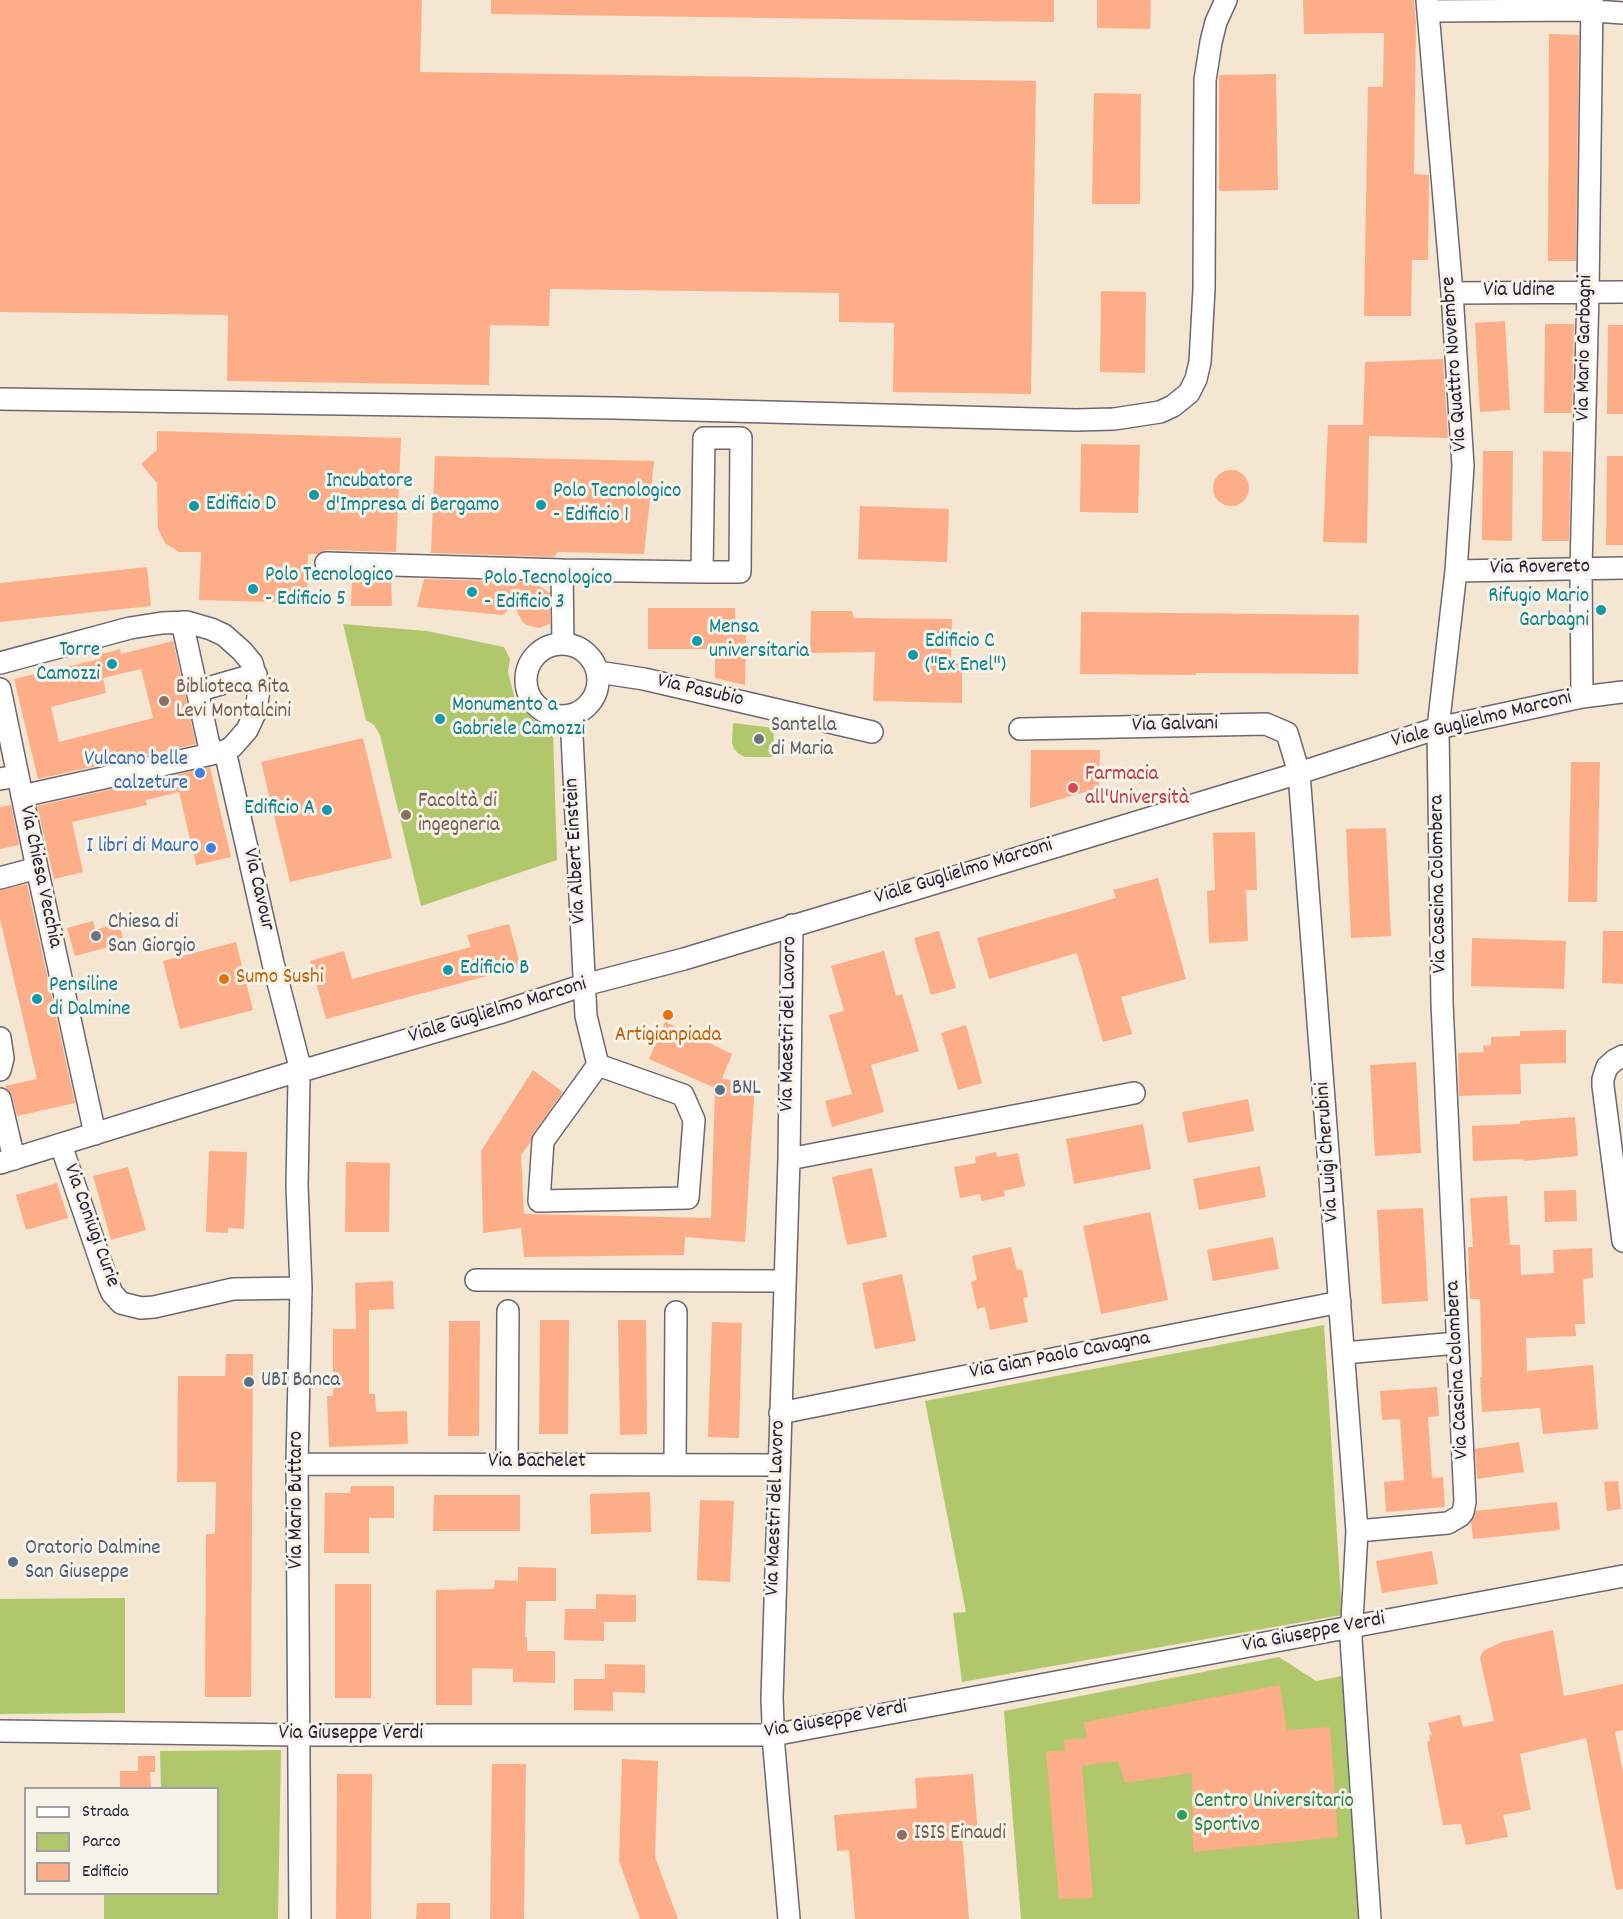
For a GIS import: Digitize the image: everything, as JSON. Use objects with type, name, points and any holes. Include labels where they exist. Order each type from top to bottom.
[{"type":"street","points":[[0,399],[615,408],[1087,420],[1114,419],[1160,412],[1178,403],[1189,393],[1196,379],[1200,362],[1204,289],[1205,80],[1216,22],[1226,0]]},
{"type":"street","points":[[1428,6],[1592,5],[1623,13]]},
{"type":"street","name":"Via Mario Garbagni","points":[[1582,697],[1581,568],[1592,5]]},
{"type":"street","name":"Via Quattro Novembre","points":[[1428,6],[1452,292],[1463,466],[1456,572],[1438,728]]},
{"type":"street","name":"Via Udine","points":[[1452,292],[1623,292]]},
{"type":"street","points":[[326,563],[562,570],[702,572],[740,572],[741,438],[704,438],[702,572]]},
{"type":"street","name":"Via Rovereto","points":[[1456,572],[1623,568]]},
{"type":"street","points":[[562,570],[563,644]]},
{"type":"street","points":[[0,663],[130,628],[185,622],[211,629],[231,640],[248,657],[256,674],[259,689],[255,711],[241,738],[218,752],[133,771],[13,784]]},
{"type":"street","name":"Via Cavour","points":[[185,622],[197,691],[218,752],[300,1071]]},
{"type":"street","points":[[552,645],[575,646],[586,652],[598,672],[599,684],[590,704],[571,716],[560,717],[539,709],[531,700],[527,690],[528,667],[534,657],[552,645]]},
{"type":"street","name":"Via Pasubio","points":[[598,672],[644,679],[872,732]]},
{"type":"street","points":[[197,691],[256,674]]},
{"type":"street","name":"Via Chiesa Vecchia","points":[[0,689],[13,784],[37,868],[95,1134]]},
{"type":"street","name":"Viale Guglielmo Marconi","points":[[7,1161],[300,1071],[584,986],[684,959],[1299,773],[1438,728],[1582,697],[1623,692]]},
{"type":"street","name":"Via Albert Einstein","points":[[571,716],[586,1016],[598,1065]]},
{"type":"street","name":"Via Galvani","points":[[1020,729],[1266,724],[1287,733],[1299,773]]},
{"type":"street","name":"Via Cascina Colombera","points":[[1357,1531],[1448,1524],[1455,1521],[1463,1512],[1465,1502],[1442,1003],[1438,728]]},
{"type":"street","name":"Via Luigi Cherubini","points":[[1299,773],[1357,1531]]},
{"type":"street","points":[[0,878],[37,868]]},
{"type":"street","name":"Via Maestri del Lavoro","points":[[789,1919],[773,1735],[778,1465],[789,1160],[792,925]]},
{"type":"street","points":[[0,1038],[3,1058],[0,1070]]},
{"type":"street","points":[[1623,1056],[1607,1067],[1603,1078],[1623,1241]]},
{"type":"street","points":[[598,1065],[682,1095],[694,1120],[688,1198],[538,1201],[543,1141],[598,1065]]},
{"type":"street","name":"Via Mario Buttaro","points":[[300,1071],[297,1186],[301,1288],[297,1464],[300,1919]]},
{"type":"street","points":[[789,1160],[1134,1092]]},
{"type":"street","points":[[0,1099],[7,1161]]},
{"type":"street","name":"Via Coniugi Curie","points":[[61,1144],[109,1286],[121,1303],[141,1308],[154,1307],[232,1289],[301,1288]]},
{"type":"street","points":[[476,1281],[784,1281]]},
{"type":"street","name":"Via Gian Paolo Cavagna","points":[[780,1413],[1340,1302]]},
{"type":"street","points":[[507,1463],[508,1311]]},
{"type":"street","points":[[675,1464],[676,1312]]},
{"type":"street","points":[[1344,1353],[1457,1343]]},
{"type":"street","name":"Via Bachelet","points":[[297,1464],[778,1465]]},
{"type":"street","points":[[1357,1531],[1351,1628],[1370,1919]]},
{"type":"street","name":"Via Giuseppe Verdi","points":[[0,1731],[299,1735],[773,1735],[1623,1576]]},
{"type":"green space","points":[[343,624],[427,631],[504,647],[510,659],[508,672],[515,700],[533,719],[553,732],[557,860],[421,906],[380,735],[374,725],[366,720]]},
{"type":"green space","points":[[733,723],[774,728],[773,757],[745,757],[739,754],[732,743]]},
{"type":"green space","points":[[1324,1325],[1342,1615],[962,1682],[953,1613],[966,1612],[925,1401]]},
{"type":"green space","points":[[125,1598],[125,1713],[0,1714],[0,1599]]},
{"type":"green space","name":"Centro Universitario Sportivo","points":[[1279,1657],[1316,1681],[1342,1676],[1359,1919],[1021,1919],[1004,1711]]},
{"type":"green space","points":[[281,1750],[278,1919],[104,1919],[104,1895],[219,1895],[219,1787],[161,1787],[160,1751]]},
{"type":"building","points":[[0,0],[422,0],[420,72],[1036,81],[1031,394],[893,392],[894,323],[839,322],[839,293],[550,289],[549,326],[490,325],[489,385],[227,381],[228,315],[0,312]]},
{"type":"building","points":[[491,0],[1054,0],[1054,22],[491,14]]},
{"type":"building","points":[[1097,0],[1151,0],[1150,29],[1097,28]]},
{"type":"building","points":[[1303,0],[1414,0],[1416,23],[1414,174],[1429,175],[1428,260],[1412,260],[1411,316],[1364,316],[1368,87],[1383,87],[1384,33],[1304,34]]},
{"type":"building","points":[[1549,34],[1579,35],[1576,261],[1548,261]]},
{"type":"building","points":[[1276,74],[1278,190],[1219,191],[1219,75]]},
{"type":"building","points":[[1094,93],[1141,94],[1140,204],[1092,204]]},
{"type":"building","points":[[1101,291],[1146,292],[1145,373],[1100,372]]},
{"type":"building","points":[[1505,321],[1510,410],[1480,412],[1475,323]]},
{"type":"building","points":[[1545,324],[1574,324],[1572,413],[1544,413]]},
{"type":"building","points":[[1608,325],[1623,325],[1623,414],[1607,414]]},
{"type":"building","points":[[1443,359],[1448,438],[1369,436],[1367,543],[1323,542],[1328,425],[1363,425],[1365,362]]},
{"type":"building","points":[[157,431],[401,438],[396,552],[326,550],[318,554],[308,554],[307,603],[199,600],[201,552],[179,552],[165,543],[158,529],[157,483],[141,464],[157,450]]},
{"type":"building","points":[[1081,444],[1140,445],[1138,513],[1080,512]]},
{"type":"building","points":[[1483,451],[1513,451],[1512,541],[1482,540]]},
{"type":"building","points":[[1543,451],[1571,452],[1569,541],[1542,541]]},
{"type":"building","name":"Polo Tecnologico - Edificio 1","points":[[435,456],[654,461],[644,554],[558,552],[554,557],[431,553]]},
{"type":"building","points":[[1607,456],[1623,456],[1623,545],[1606,545]]},
{"type":"building","points":[[1231,470],[1243,476],[1249,488],[1243,500],[1231,506],[1219,500],[1213,488],[1219,476]]},
{"type":"building","points":[[860,506],[949,509],[947,562],[858,559]]},
{"type":"building","points":[[147,567],[151,606],[0,622],[0,583]]},
{"type":"building","points":[[352,577],[391,578],[392,606],[351,606]]},
{"type":"building","name":"Polo Tecnologico - Edificio 3","points":[[424,579],[533,582],[550,593],[550,624],[539,628],[526,625],[513,604],[503,615],[417,607]]},
{"type":"building","name":"Mensa universitaria","points":[[648,608],[735,608],[736,634],[746,633],[745,685],[715,678],[715,649],[648,649]]},
{"type":"building","name":"Edificio C (\"Ex Enel\")","points":[[811,611],[852,611],[854,618],[952,619],[951,663],[962,664],[962,703],[873,701],[875,652],[810,653]]},
{"type":"building","points":[[1081,612],[1359,615],[1358,674],[1080,674]]},
{"type":"building","points":[[173,641],[196,744],[38,779],[14,679],[100,659],[99,655],[120,649],[121,654]],"holes":[[[141,669],[153,718],[59,742],[51,707],[106,693],[103,678]]]},
{"type":"building","name":"Edificio A","points":[[363,738],[392,858],[290,882],[261,762]]},
{"type":"building","points":[[1031,750],[1100,750],[1099,788],[1030,808]]},
{"type":"building","points":[[1571,762],[1600,762],[1597,902],[1568,902]]},
{"type":"building","points":[[210,767],[231,857],[196,865],[179,792],[146,800],[147,805],[72,822],[83,872],[54,879],[37,806]]},
{"type":"building","points":[[11,805],[19,845],[0,849],[0,807]]},
{"type":"building","points":[[1386,828],[1391,936],[1351,938],[1346,829]]},
{"type":"building","points":[[1255,832],[1257,890],[1246,890],[1248,941],[1209,943],[1207,891],[1215,890],[1213,833]]},
{"type":"building","points":[[1158,878],[1186,979],[1121,997],[1132,1034],[1103,1042],[1077,953],[989,979],[977,938],[1116,898],[1113,890]]},
{"type":"building","name":"Pensiline di Dalmine","points":[[27,884],[75,1103],[17,1116],[12,1096],[5,1086],[37,1079],[0,919],[0,890]]},
{"type":"building","name":"Chiesa di San Giorgio","points":[[93,921],[95,930],[119,923],[124,943],[75,956],[67,928]]},
{"type":"building","name":"Edificio B","points":[[509,924],[521,967],[326,1019],[310,961],[344,951],[352,979],[471,947],[467,935]]},
{"type":"building","points":[[939,931],[956,988],[931,995],[914,938]]},
{"type":"building","points":[[1603,931],[1623,931],[1623,984],[1602,983]]},
{"type":"building","points":[[1472,938],[1566,941],[1564,989],[1471,986]]},
{"type":"building","points":[[236,942],[253,1010],[180,1029],[163,961]]},
{"type":"building","points":[[884,951],[896,996],[902,994],[919,1051],[871,1065],[884,1112],[832,1127],[825,1101],[852,1094],[829,1015],[844,1011],[831,966]]},
{"type":"building","points":[[665,1022],[732,1054],[722,1079],[755,1082],[745,1242],[685,1237],[684,1255],[524,1257],[521,1228],[483,1233],[481,1151],[533,1070],[563,1092],[521,1155],[524,1214],[711,1218],[715,1088],[649,1059]]},
{"type":"building","points":[[966,1025],[982,1083],[958,1090],[941,1033]]},
{"type":"building","points":[[1566,1030],[1566,1063],[1520,1064],[1521,1094],[1459,1096],[1458,1053],[1484,1052],[1483,1046],[1491,1045],[1491,1037],[1520,1036],[1520,1031]]},
{"type":"building","points":[[1416,1062],[1421,1153],[1375,1156],[1370,1065]]},
{"type":"building","points":[[1248,1099],[1254,1131],[1188,1143],[1182,1112]]},
{"type":"building","points":[[1575,1117],[1578,1156],[1524,1161],[1523,1159],[1473,1161],[1472,1126],[1520,1124],[1520,1121]]},
{"type":"building","points":[[1143,1124],[1151,1169],[1074,1184],[1066,1139]]},
{"type":"building","points":[[209,1151],[247,1152],[244,1229],[228,1228],[228,1233],[206,1232]]},
{"type":"building","points":[[996,1152],[997,1157],[1018,1153],[1025,1186],[1004,1191],[1005,1196],[982,1201],[980,1194],[960,1198],[954,1167],[976,1163],[975,1157]]},
{"type":"building","points":[[346,1162],[390,1163],[389,1232],[345,1232]]},
{"type":"building","points":[[1260,1166],[1266,1197],[1199,1210],[1193,1179]]},
{"type":"building","points":[[128,1167],[146,1230],[111,1240],[93,1176]]},
{"type":"building","points":[[872,1168],[887,1237],[847,1245],[832,1177]]},
{"type":"building","points":[[57,1183],[68,1218],[26,1230],[16,1195]]},
{"type":"building","points":[[1576,1190],[1577,1221],[1545,1222],[1544,1191]]},
{"type":"building","points":[[1507,1196],[1510,1245],[1520,1245],[1521,1275],[1554,1273],[1553,1250],[1592,1248],[1593,1278],[1583,1279],[1585,1324],[1575,1324],[1576,1336],[1526,1338],[1527,1371],[1593,1365],[1598,1429],[1543,1434],[1540,1408],[1482,1412],[1480,1299],[1470,1299],[1468,1247],[1473,1247],[1470,1198]]},
{"type":"building","points":[[1423,1208],[1428,1301],[1382,1304],[1377,1210]]},
{"type":"building","points":[[1150,1212],[1168,1300],[1101,1314],[1083,1226]]},
{"type":"building","points":[[1273,1237],[1279,1269],[1213,1281],[1207,1250]]},
{"type":"building","points":[[1011,1247],[1017,1270],[1022,1269],[1028,1297],[1023,1298],[1028,1322],[990,1330],[985,1307],[977,1309],[971,1282],[977,1280],[972,1256]]},
{"type":"building","points":[[902,1274],[916,1341],[875,1349],[862,1283]]},
{"type":"building","points":[[393,1281],[394,1309],[369,1310],[369,1394],[375,1394],[376,1412],[407,1411],[408,1444],[329,1447],[327,1396],[333,1396],[333,1329],[356,1329],[355,1283]]},
{"type":"building","points":[[540,1320],[569,1320],[568,1434],[539,1434]]},
{"type":"building","points":[[618,1320],[646,1320],[647,1434],[620,1435]]},
{"type":"building","points":[[449,1321],[480,1321],[479,1436],[448,1436]]},
{"type":"building","points":[[712,1322],[742,1323],[739,1438],[708,1437]]},
{"type":"building","points":[[226,1354],[253,1354],[251,1697],[205,1697],[206,1534],[215,1534],[216,1482],[177,1482],[178,1376],[225,1376]]},
{"type":"building","points":[[1437,1387],[1439,1416],[1428,1417],[1432,1478],[1443,1477],[1445,1507],[1386,1512],[1384,1482],[1404,1480],[1400,1419],[1382,1420],[1380,1391]]},
{"type":"building","points":[[1519,1442],[1524,1472],[1477,1479],[1475,1449]]},
{"type":"building","points":[[1618,1481],[1621,1509],[1607,1511],[1604,1482]]},
{"type":"building","points":[[351,1486],[394,1486],[394,1518],[369,1518],[369,1553],[324,1553],[325,1493],[350,1493]]},
{"type":"building","points":[[650,1492],[651,1532],[591,1534],[590,1494]]},
{"type":"building","points":[[434,1495],[520,1495],[520,1531],[433,1531]]},
{"type":"building","points":[[700,1500],[734,1501],[730,1582],[697,1580]]},
{"type":"building","points":[[1557,1502],[1560,1530],[1473,1539],[1471,1522],[1476,1511]]},
{"type":"building","points":[[1432,1551],[1438,1584],[1382,1593],[1376,1561]]},
{"type":"building","points":[[518,1567],[556,1568],[556,1601],[526,1601],[525,1637],[527,1637],[527,1651],[555,1651],[555,1683],[513,1682],[513,1669],[472,1668],[472,1705],[436,1705],[436,1590],[494,1589],[495,1580],[518,1581]]},
{"type":"building","points":[[335,1584],[371,1584],[371,1698],[335,1698]]},
{"type":"building","points":[[596,1594],[636,1595],[636,1622],[604,1622],[604,1641],[564,1640],[565,1609],[596,1609]]},
{"type":"building","points":[[1553,1630],[1564,1696],[1623,1684],[1623,1730],[1615,1732],[1623,1772],[1623,1889],[1616,1890],[1586,1738],[1520,1754],[1531,1810],[1503,1815],[1508,1837],[1466,1845],[1461,1824],[1443,1825],[1427,1742],[1430,1741],[1429,1735],[1432,1735],[1428,1723],[1460,1715],[1463,1727],[1494,1721],[1480,1658],[1483,1651],[1502,1642]]},
{"type":"building","points":[[605,1664],[645,1665],[645,1693],[613,1692],[613,1711],[574,1710],[574,1679],[605,1679]]},
{"type":"building","points":[[1280,1685],[1287,1730],[1330,1727],[1338,1837],[1193,1852],[1192,1773],[1125,1783],[1118,1761],[1082,1766],[1093,1898],[1059,1899],[1046,1752],[1065,1750],[1064,1740],[1087,1738],[1084,1722]]},
{"type":"building","points":[[138,1756],[155,1756],[155,1772],[150,1772],[151,1787],[120,1787],[120,1771],[138,1771]]},
{"type":"building","points":[[622,1759],[658,1761],[655,1857],[678,1919],[640,1919],[619,1861]]},
{"type":"building","points":[[492,1764],[526,1764],[524,1919],[490,1919]]},
{"type":"building","points":[[337,1774],[372,1774],[371,1919],[336,1919]]},
{"type":"building","points":[[973,1774],[978,1834],[962,1835],[969,1919],[855,1919],[849,1850],[837,1851],[834,1815],[917,1808],[915,1778]]},
{"type":"building","points":[[417,1903],[450,1903],[450,1919],[416,1919]]},
{"type":"place","name":"Incubatore d'Impresa di Bergamo","points":[[314,495]]},
{"type":"place","name":"Polo Tecnologico - Edificio 1","points":[[541,505]]},
{"type":"place","name":"Edificio D","points":[[194,506]]},
{"type":"place","name":"Polo Tecnologico - Edificio 5","points":[[253,589]]},
{"type":"place","name":"Polo Tecnologico - Edificio 3","points":[[472,592]]},
{"type":"place","name":"Rifugio Mario Garbagni","points":[[1601,610]]},
{"type":"place","name":"Mensa universitaria","points":[[697,641]]},
{"type":"place","name":"Edificio C (\"Ex Enel\")","points":[[913,655]]},
{"type":"place","name":"Torre Camozzi","points":[[112,664]]},
{"type":"place","name":"Biblioteca Rita Levi Montalcini","points":[[164,701]]},
{"type":"place","name":"Monumento a Gabriele Camozzi","points":[[440,719]]},
{"type":"place","name":"Santella di Maria","points":[[759,739]]},
{"type":"place","name":"Vulcano belle calzeture","points":[[200,773]]},
{"type":"place","name":"Farmacia all'Università","points":[[1073,788]]},
{"type":"place","name":"Edificio A","points":[[327,810]]},
{"type":"place","name":"Facoltà di ingegneria","points":[[406,815]]},
{"type":"place","name":"I libri di Mauro","points":[[211,848]]},
{"type":"place","name":"Chiesa di San Giorgio","points":[[96,936]]},
{"type":"place","name":"Edificio B","points":[[448,970]]},
{"type":"place","name":"Sumo Sushi","points":[[224,979]]},
{"type":"place","name":"Pensiline di Dalmine","points":[[37,999]]},
{"type":"place","name":"Artigianpiada","points":[[668,1015]]},
{"type":"place","name":"BNL","points":[[720,1090]]},
{"type":"place","name":"UBI Banca","points":[[249,1382]]},
{"type":"place","name":"Oratorio Dalmine San Giuseppe","points":[[13,1562]]},
{"type":"place","name":"Centro Universitario Sportivo","points":[[1182,1815]]},
{"type":"place","name":"ISIS Einaudi","points":[[902,1835]]}]
